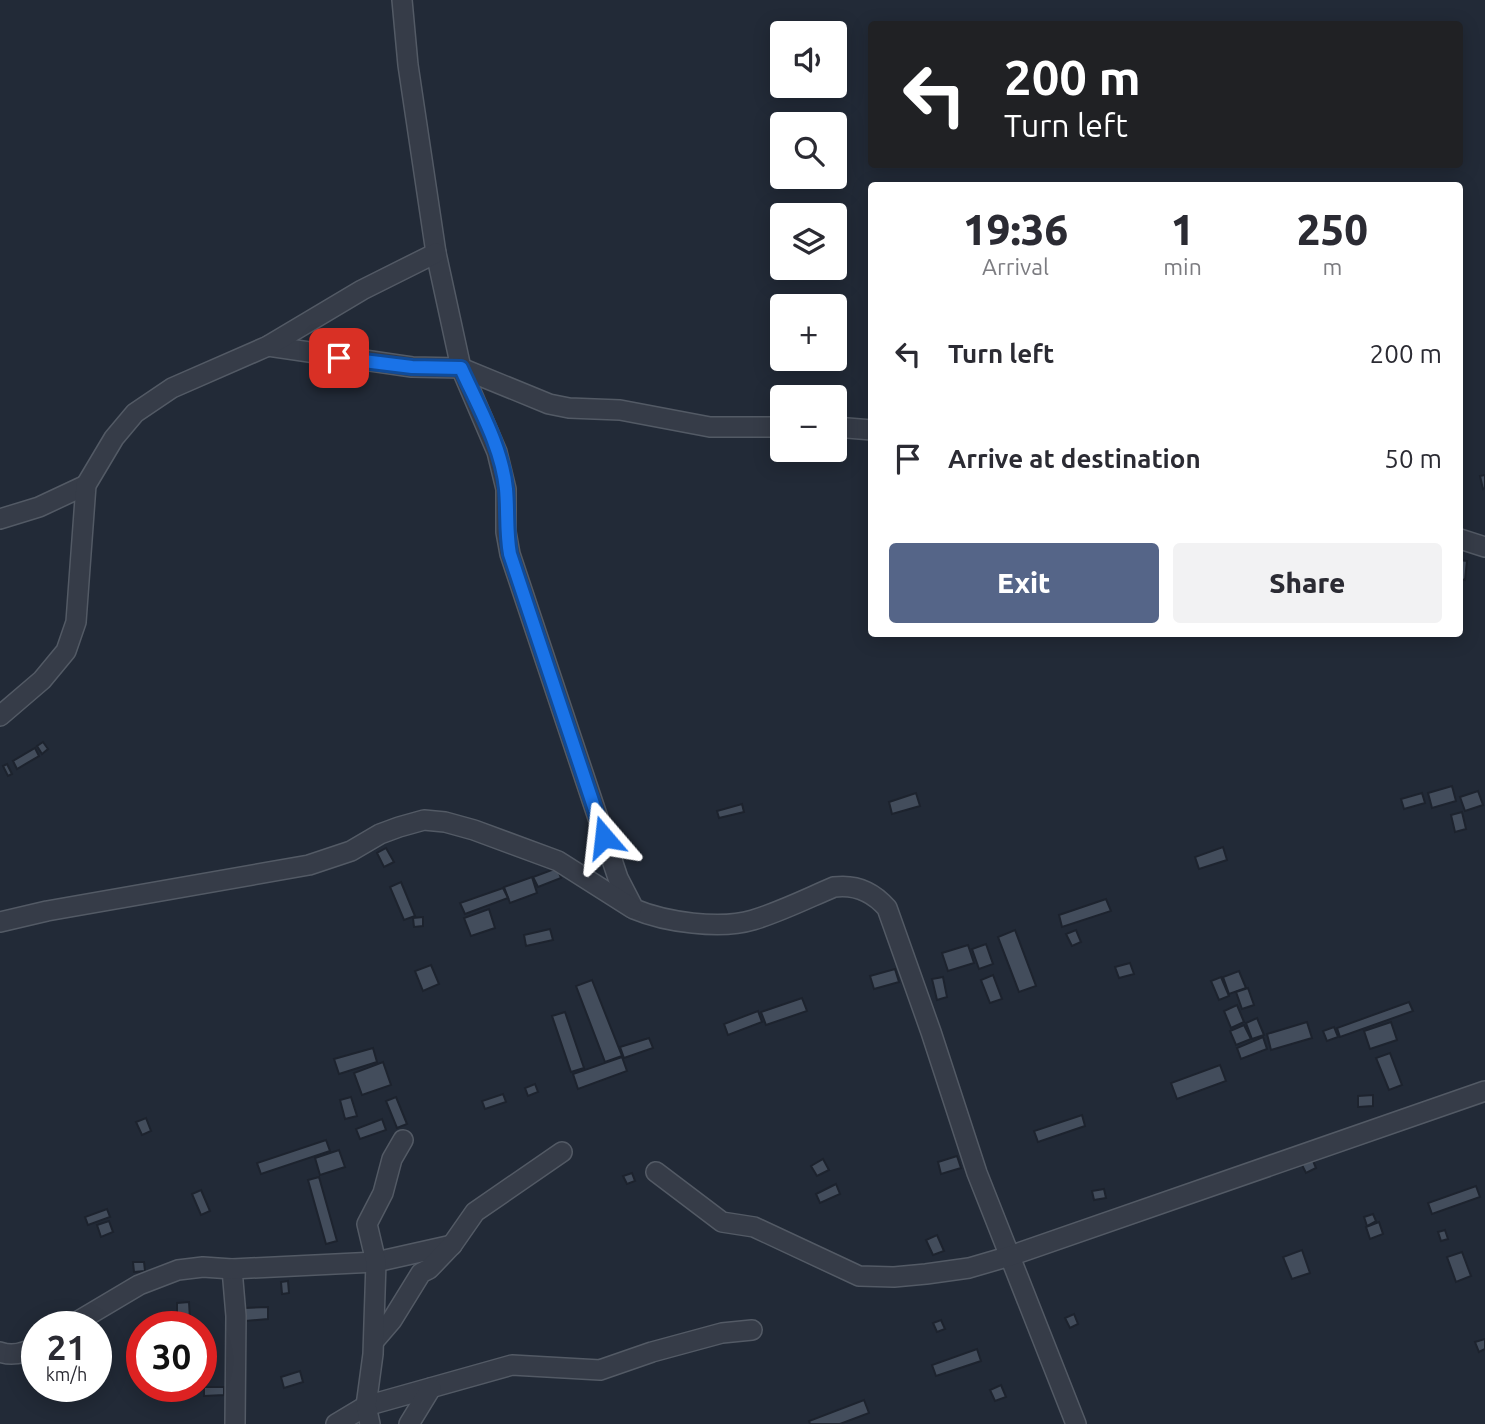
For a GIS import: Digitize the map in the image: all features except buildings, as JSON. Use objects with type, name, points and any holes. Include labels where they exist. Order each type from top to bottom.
[{"type":"street","points":[[402,0],[408,65],[436,253],[461,368],[498,452],[506,489],[506,532],[510,554],[618,878],[634,909]]},
{"type":"street","points":[[0,716],[42,680],[66,652],[76,622],[86,485],[114,438],[135,413],[172,388],[268,346],[362,290],[436,253]]},
{"type":"street","points":[[268,346],[400,366],[461,368],[549,404],[569,408],[620,410],[710,427],[770,427]]},
{"type":"street","points":[[847,429],[868,430]]},
{"type":"street","points":[[0,519],[39,507],[86,485]]},
{"type":"street","points":[[1463,541],[1485,547]]},
{"type":"street","points":[[0,922],[47,911],[309,865],[351,851],[380,834],[424,820],[474,830],[558,861],[634,909],[656,918],[724,923],[751,921],[834,887],[848,886],[877,896],[887,908],[931,1031],[977,1173],[1076,1424]]},
{"type":"street","points":[[656,1171],[722,1222],[754,1227],[859,1276],[926,1275],[969,1268],[1010,1256],[1485,1091]]},
{"type":"street","points":[[368,1415],[376,1262],[367,1224],[383,1193],[392,1159],[403,1140]]},
{"type":"street","points":[[373,1341],[392,1320],[421,1273],[429,1269],[452,1245],[475,1212],[562,1152]]},
{"type":"street","points":[[95,1311],[139,1284],[178,1270],[376,1262],[452,1245]]},
{"type":"street","points":[[232,1269],[236,1315],[235,1424]]},
{"type":"street","points":[[336,1424],[368,1415],[431,1388],[512,1365],[600,1370],[652,1352],[722,1333],[752,1331]]},
{"type":"street","points":[[0,1352],[8,1355],[21,1353]]},
{"type":"street","points":[[409,1424],[431,1388]]},
{"type":"route","points":[[339,358],[412,367],[461,368],[498,452],[506,489],[506,532],[510,554],[604,837]]}]
